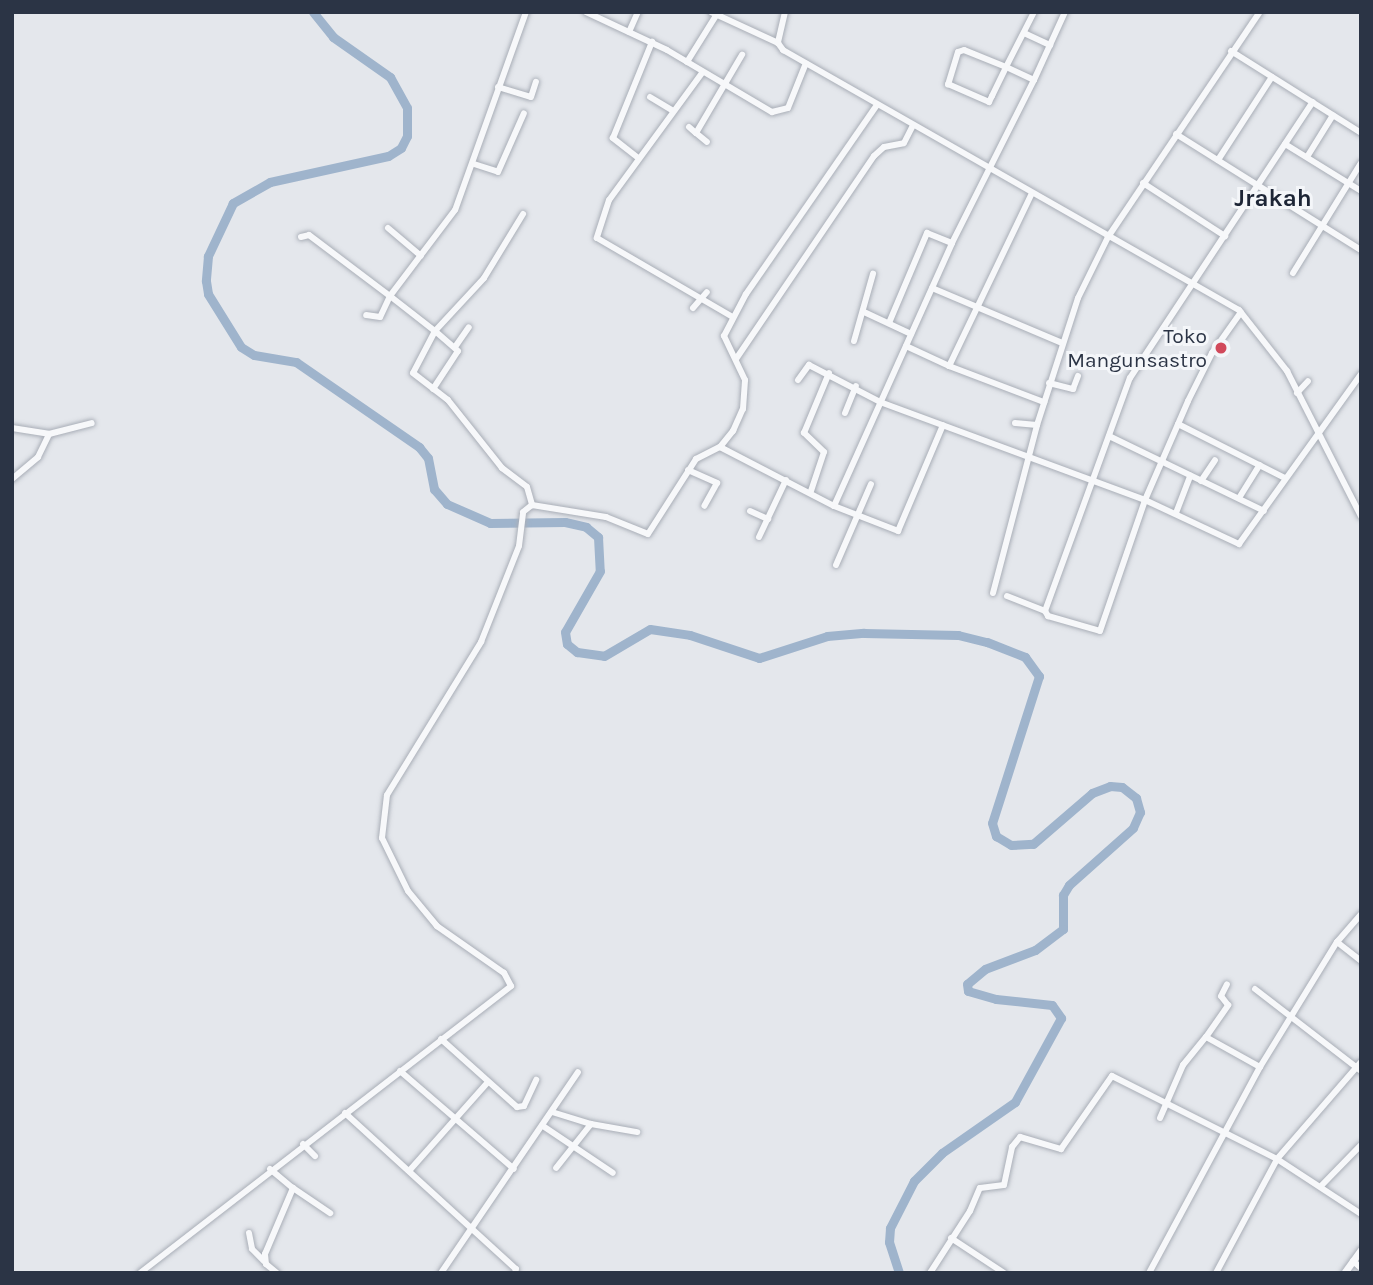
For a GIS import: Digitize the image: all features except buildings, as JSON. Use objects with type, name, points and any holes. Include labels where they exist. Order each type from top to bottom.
[{"type":"street","points":[[366,315],[380,317],[390,296],[455,210],[474,164],[498,87],[526,12]]},
{"type":"street","points":[[586,12],[652,42],[687,62],[722,87],[780,113],[788,108],[806,63]]},
{"type":"street","points":[[629,32],[638,12]]},
{"type":"street","points":[[778,43],[785,12]]},
{"type":"street","points":[[1034,12],[1024,33],[1006,67],[987,102],[948,84],[962,49],[1006,67],[1034,80]]},
{"type":"street","points":[[834,506],[952,243],[993,169],[1065,12]]},
{"type":"street","points":[[993,593],[1049,383],[1062,343],[1108,237],[1231,51],[1260,12]]},
{"type":"street","points":[[687,62],[715,13],[778,43],[806,63],[1241,312],[1279,359],[1299,392],[1361,516]]},
{"type":"street","points":[[1024,33],[1050,45]]},
{"type":"street","points":[[637,157],[613,138],[652,42]]},
{"type":"street","points":[[1231,51],[1361,133]]},
{"type":"street","points":[[696,132],[742,55]]},
{"type":"street","points":[[702,73],[637,157],[606,208],[597,238],[733,317]]},
{"type":"street","points":[[1218,160],[1272,77]]},
{"type":"street","points":[[498,87],[531,97],[536,82]]},
{"type":"street","points":[[650,97],[673,111]]},
{"type":"street","points":[[1045,611],[1095,481],[1130,378],[1259,188],[1313,102]]},
{"type":"street","points":[[532,505],[613,518],[648,534],[688,470],[701,455],[720,447],[740,418],[745,399],[744,374],[724,339],[733,317],[877,104]]},
{"type":"street","points":[[474,164],[498,172],[524,113]]},
{"type":"street","points":[[1307,158],[1333,115]]},
{"type":"street","points":[[736,359],[874,156],[884,146],[904,143],[913,125]]},
{"type":"street","points":[[689,127],[707,142]]},
{"type":"street","points":[[1176,134],[1361,250]]},
{"type":"street","points":[[1285,144],[1361,191]]},
{"type":"street","points":[[1293,273],[1361,163]]},
{"type":"street","points":[[1143,184],[1225,236]]},
{"type":"street","points":[[949,366],[1032,192]]},
{"type":"street","points":[[523,214],[484,278],[435,331],[412,369],[451,403],[502,467],[527,487],[532,505]]},
{"type":"street","points":[[388,228],[421,256]]},
{"type":"street","points":[[889,323],[927,233],[952,243]]},
{"type":"street","points":[[301,237],[309,235],[455,347],[457,354],[433,389]]},
{"type":"street","points":[[854,341],[873,274]]},
{"type":"street","points":[[932,288],[976,309],[1062,343]]},
{"type":"street","points":[[693,308],[707,292]]},
{"type":"street","points":[[864,312],[911,334]]},
{"type":"street","points":[[1007,596],[1045,611],[1048,616],[1100,631],[1144,500],[1212,353],[1241,312]]},
{"type":"street","points":[[455,347],[469,327]]},
{"type":"street","points":[[906,346],[949,366],[1044,402]]},
{"type":"street","points":[[798,380],[807,365],[829,373],[880,402],[1144,500],[1239,544],[1361,374]]},
{"type":"street","points":[[811,491],[824,452],[804,433],[829,373]]},
{"type":"street","points":[[1049,383],[1073,389],[1078,376]]},
{"type":"street","points":[[1299,392],[1307,381]]},
{"type":"street","points":[[845,413],[856,386]]},
{"type":"street","points":[[12,428],[50,434],[92,423]]},
{"type":"street","points":[[1015,423],[1037,425]]},
{"type":"street","points":[[1178,424],[1285,478]]},
{"type":"street","points":[[720,447],[858,517],[901,529],[943,425]]},
{"type":"street","points":[[12,479],[38,457],[50,434]]},
{"type":"street","points":[[1109,436],[1264,511]]},
{"type":"street","points":[[1201,481],[1215,460]]},
{"type":"street","points":[[1239,498],[1260,466]]},
{"type":"street","points":[[688,470],[717,483],[704,506]]},
{"type":"street","points":[[1176,513],[1190,476]]},
{"type":"street","points":[[759,537],[786,480]]},
{"type":"street","points":[[836,565],[871,484]]},
{"type":"street","points":[[140,1273],[270,1169],[509,989],[511,981],[437,926],[408,891],[382,838],[385,805],[392,784],[481,642],[521,535],[522,514],[532,505]]},
{"type":"street","points":[[750,511],[768,519]]},
{"type":"street","points":[[1149,1273],[1259,1067],[1337,942],[1361,914]]},
{"type":"street","points":[[1337,942],[1361,961]]},
{"type":"street","points":[[1160,1118],[1183,1065],[1228,1005],[1221,996],[1227,984]]},
{"type":"street","points":[[1216,1273],[1277,1159],[1359,1067],[1255,989]]},
{"type":"street","points":[[1206,1037],[1259,1067]]},
{"type":"street","points":[[440,1039],[487,1083],[521,1107],[536,1080]]},
{"type":"street","points":[[400,1071],[514,1169]]},
{"type":"street","points":[[441,1273],[472,1232],[578,1072]]},
{"type":"street","points":[[930,1273],[980,1188],[1004,1185],[1012,1147],[1020,1137],[1061,1149],[1112,1076],[1277,1159],[1322,1185],[1361,1214]]},
{"type":"street","points":[[409,1171],[487,1083]]},
{"type":"street","points":[[552,1112],[591,1124],[636,1132]]},
{"type":"street","points":[[345,1113],[472,1232],[516,1269],[515,1273]]},
{"type":"street","points":[[556,1168],[591,1124]]},
{"type":"street","points":[[543,1126],[613,1172]]},
{"type":"street","points":[[303,1144],[315,1156]]},
{"type":"street","points":[[1322,1185],[1361,1145]]},
{"type":"street","points":[[270,1169],[330,1213]]},
{"type":"street","points":[[264,1261],[274,1225],[293,1188]]},
{"type":"street","points":[[249,1233],[253,1249],[277,1273]]},
{"type":"street","points":[[951,1238],[1004,1273]]},
{"type":"street","points":[[1344,1273],[1361,1250]]},
{"type":"street","points":[[1353,1261],[1361,1268]]},
{"type":"waterway","points":[[313,12],[333,37],[390,77],[407,108],[407,136],[401,148],[388,156],[270,182],[233,203],[208,256],[206,281],[208,294],[241,347],[254,355],[296,362],[419,447],[428,458],[434,489],[447,504],[490,523],[565,522],[586,527],[598,537],[600,571],[565,632],[567,644],[577,652],[604,656],[650,629],[690,635],[759,658],[827,636],[864,633],[958,635],[987,642],[1025,657],[1039,676],[992,823],[996,836],[1011,845],[1033,844],[1092,793],[1110,786],[1122,787],[1136,798],[1140,812],[1133,828],[1069,885],[1063,895],[1063,929],[1035,950],[985,969],[967,984],[968,991],[996,999],[1052,1005],[1061,1018],[1015,1102],[942,1153],[914,1181],[890,1228],[889,1242],[899,1273]]},
{"type":"place","name":"Toko Mangunsastro","points":[[1221,348]]},
{"type":"district","name":"Jrakah","points":[[1273,199]]}]
